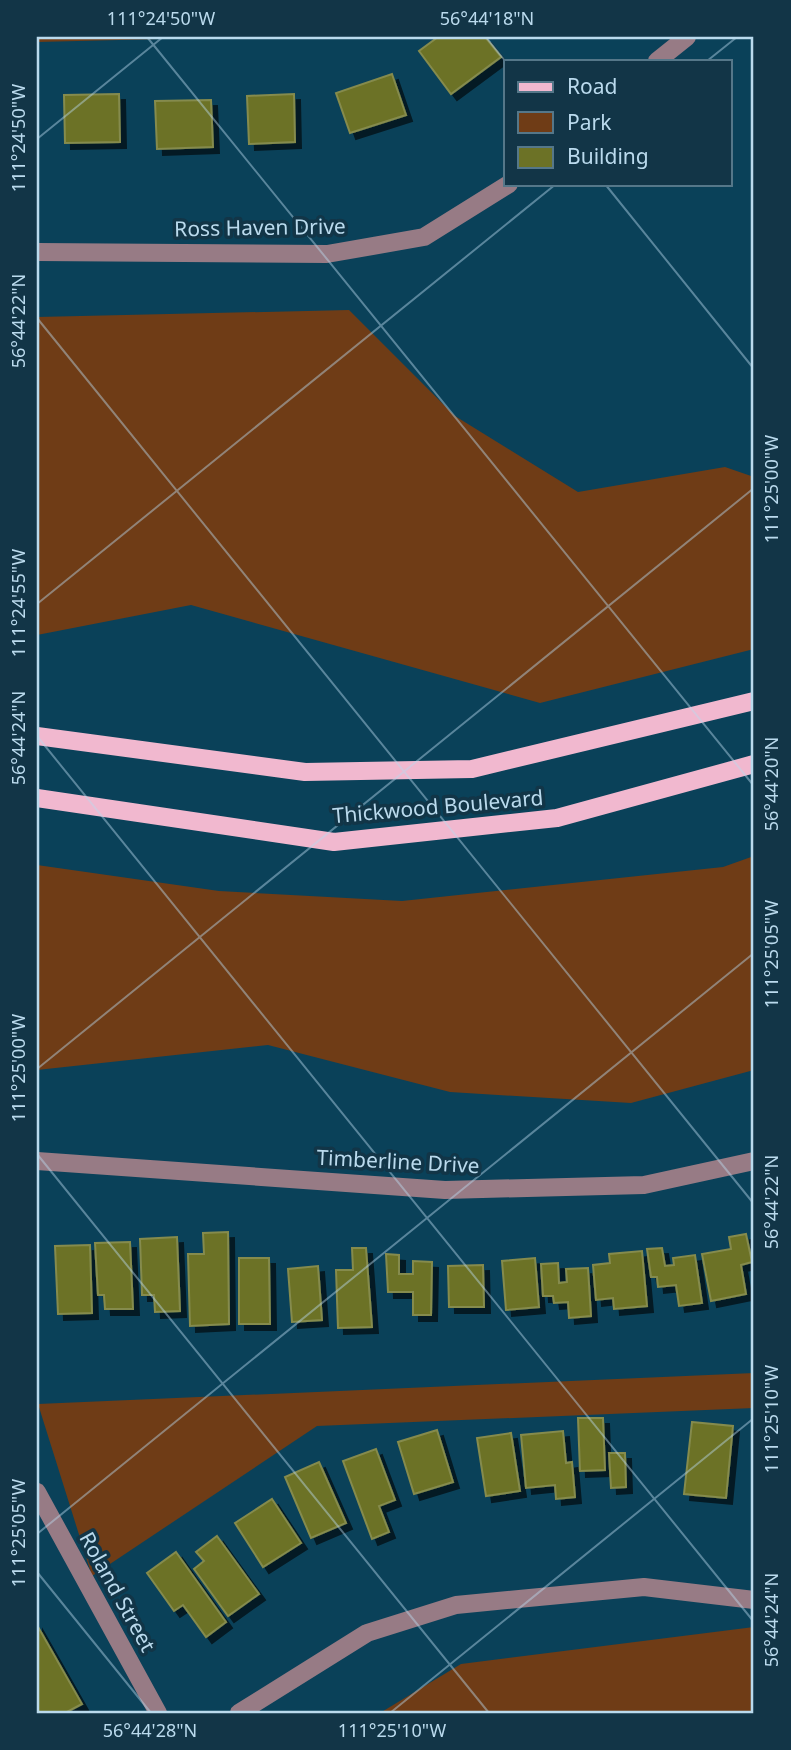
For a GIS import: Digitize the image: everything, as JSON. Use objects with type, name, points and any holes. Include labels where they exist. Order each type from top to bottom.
[{"type":"main road","name":"Thickwood Boulevard","points":[[37,736],[305,772],[472,769],[754,701]]},
{"type":"main road","name":"Thickwood Boulevard","points":[[37,798],[334,842],[557,818],[754,764]]},
{"type":"street","points":[[658,60],[687,37]]},
{"type":"street","name":"Ross Haven Drive","points":[[37,252],[327,254],[424,237],[506,186]]},
{"type":"street","name":"Timberline Drive","points":[[37,1161],[445,1190],[644,1185],[754,1161]]},
{"type":"street","name":"Roland Street","points":[[37,1492],[158,1713]]},
{"type":"street","points":[[239,1713],[367,1633],[456,1605],[644,1587],[754,1600]]},
{"type":"green space","points":[[37,37],[243,37],[37,42]]},
{"type":"green space","points":[[349,310],[455,416],[578,492],[725,467],[754,477],[754,649],[540,703],[191,605],[37,635],[37,317]]},
{"type":"green space","points":[[754,856],[754,1070],[631,1103],[450,1092],[268,1045],[37,1070],[37,865],[219,891],[402,901],[723,867]]},
{"type":"green space","points":[[754,1373],[754,1408],[317,1426],[92,1576],[38,1404]]},
{"type":"green space","points":[[754,1627],[754,1713],[380,1713],[461,1664]]},
{"type":"building","points":[[438,37],[485,37],[501,57],[451,94],[419,51]]},
{"type":"building","points":[[392,74],[406,115],[350,133],[336,93]]},
{"type":"building","points":[[119,94],[120,142],[65,143],[64,95]]},
{"type":"building","points":[[294,94],[295,142],[249,144],[247,96]]},
{"type":"building","points":[[211,100],[213,147],[157,149],[155,101]]},
{"type":"building","points":[[228,1232],[229,1324],[190,1326],[188,1254],[204,1254],[203,1233]]},
{"type":"building","points":[[746,1234],[752,1262],[741,1265],[746,1294],[711,1301],[702,1254],[731,1249],[729,1237]]},
{"type":"building","points":[[177,1237],[180,1311],[155,1312],[154,1295],[142,1295],[140,1239]]},
{"type":"building","points":[[130,1242],[133,1309],[105,1309],[104,1295],[98,1295],[95,1243]]},
{"type":"building","points":[[90,1245],[92,1313],[58,1314],[55,1246]]},
{"type":"building","points":[[352,1248],[366,1248],[372,1327],[338,1328],[336,1270],[353,1270]]},
{"type":"building","points":[[662,1248],[665,1266],[674,1265],[673,1258],[695,1255],[702,1303],[679,1306],[676,1285],[658,1287],[657,1277],[651,1277],[647,1249]]},
{"type":"building","points":[[642,1251],[647,1306],[614,1309],[613,1298],[596,1300],[593,1265],[610,1263],[609,1254]]},
{"type":"building","points":[[386,1254],[399,1255],[399,1274],[413,1274],[413,1261],[432,1262],[431,1315],[413,1315],[413,1292],[388,1292]]},
{"type":"building","points":[[239,1258],[269,1258],[270,1324],[239,1324]]},
{"type":"building","points":[[535,1258],[539,1307],[506,1310],[502,1261]]},
{"type":"building","points":[[558,1263],[559,1283],[567,1282],[566,1269],[588,1268],[591,1316],[569,1318],[568,1302],[554,1303],[553,1296],[543,1296],[541,1264]]},
{"type":"building","points":[[483,1265],[484,1307],[449,1307],[448,1266]]},
{"type":"building","points":[[318,1266],[322,1320],[292,1322],[288,1269]]},
{"type":"building","points":[[578,1418],[603,1418],[605,1470],[580,1471]]},
{"type":"building","points":[[692,1422],[733,1426],[726,1498],[684,1494]]},
{"type":"building","points":[[437,1430],[453,1482],[414,1494],[398,1442]]},
{"type":"building","points":[[563,1431],[566,1463],[572,1462],[575,1497],[556,1499],[555,1485],[526,1488],[521,1435]]},
{"type":"building","points":[[511,1433],[520,1491],[486,1496],[477,1438]]},
{"type":"building","points":[[376,1449],[395,1500],[379,1506],[389,1532],[372,1539],[343,1461]]},
{"type":"building","points":[[609,1453],[625,1453],[626,1487],[611,1488]]},
{"type":"building","points":[[319,1462],[346,1523],[311,1538],[285,1477]]},
{"type":"building","points":[[272,1499],[301,1543],[263,1567],[235,1523]]},
{"type":"building","points":[[217,1536],[259,1594],[228,1616],[194,1569],[204,1561],[196,1552]]},
{"type":"building","points":[[176,1552],[226,1622],[206,1637],[183,1605],[174,1611],[147,1573]]},
{"type":"building","points":[[37,1625],[82,1704],[65,1713],[39,1713],[37,1710]]}]
